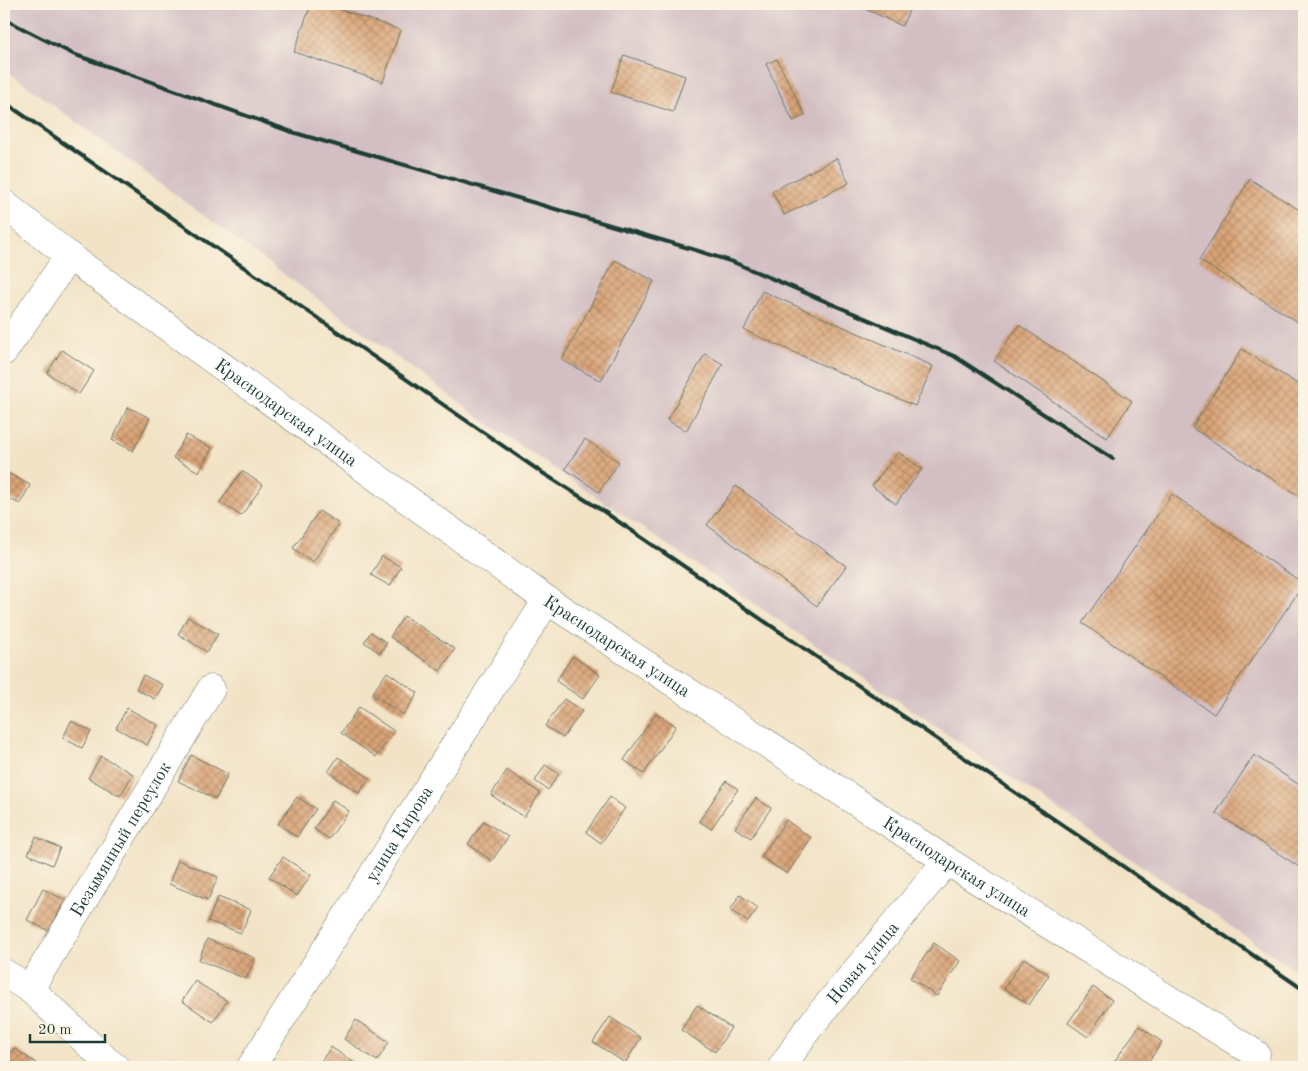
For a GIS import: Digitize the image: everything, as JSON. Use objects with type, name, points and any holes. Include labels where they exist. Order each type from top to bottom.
[{"type":"street","name":"Краснодарская улица","points":[[4,204],[69,256],[547,600],[947,861],[1256,1054]]},
{"type":"street","points":[[4,351],[69,256]]},
{"type":"street","name":"улица Кирова","points":[[251,1067],[547,600]]},
{"type":"street","name":"Безымянный переулок","points":[[30,989],[211,690]]},
{"type":"street","name":"Новая улица","points":[[782,1067],[808,1030],[947,861]]},
{"type":"street","points":[[4,973],[30,989],[115,1067]]},
{"type":"shaded area","points":[[4,4],[1304,4],[1304,976],[480,418],[4,69]]},
{"type":"building","points":[[311,4],[324,4],[400,30],[383,82],[294,52]]},
{"type":"building","points":[[855,4],[912,4],[902,26]]},
{"type":"building","points":[[624,55],[685,76],[673,112],[611,92]]},
{"type":"building","points":[[777,59],[805,115],[793,121],[766,64]]},
{"type":"building","points":[[837,158],[849,183],[784,215],[772,191]]},
{"type":"building","points":[[1250,179],[1304,213],[1304,326],[1199,260]]},
{"type":"building","points":[[615,260],[654,281],[601,381],[562,360]]},
{"type":"building","points":[[762,291],[933,366],[915,406],[744,330]]},
{"type":"building","points":[[1019,325],[1132,401],[1107,438],[994,361]]},
{"type":"building","points":[[1242,349],[1304,388],[1304,499],[1192,428]]},
{"type":"building","points":[[62,350],[94,371],[79,394],[47,373]]},
{"type":"building","points":[[705,354],[723,364],[686,431],[667,420]]},
{"type":"building","points":[[128,407],[150,418],[133,451],[112,440]]},
{"type":"building","points":[[186,435],[212,448],[199,472],[173,458]]},
{"type":"building","points":[[585,439],[619,462],[599,492],[565,469]]},
{"type":"building","points":[[898,452],[922,469],[896,504],[872,486]]},
{"type":"building","points":[[4,471],[30,485],[20,504],[4,496]]},
{"type":"building","points":[[242,471],[263,485],[241,516],[220,502]]},
{"type":"building","points":[[736,486],[846,566],[817,606],[707,525]]},
{"type":"building","points":[[1172,494],[1304,584],[1214,714],[1082,623]]},
{"type":"building","points":[[319,511],[339,524],[313,562],[293,548]]},
{"type":"building","points":[[382,556],[401,567],[390,586],[371,575]]},
{"type":"building","points":[[404,616],[455,649],[440,671],[390,637]]},
{"type":"building","points":[[188,617],[218,634],[207,652],[178,634]]},
{"type":"building","points":[[371,632],[387,643],[380,653],[364,642]]},
{"type":"building","points":[[573,656],[600,675],[583,699],[556,681]]},
{"type":"building","points":[[387,672],[418,693],[403,715],[372,694]]},
{"type":"building","points":[[143,675],[163,685],[155,699],[136,689]]},
{"type":"building","points":[[564,699],[582,711],[563,738],[545,726]]},
{"type":"building","points":[[359,707],[394,731],[376,757],[341,733]]},
{"type":"building","points":[[127,708],[158,725],[147,745],[116,728]]},
{"type":"building","points":[[656,713],[676,726],[644,774],[624,760]]},
{"type":"building","points":[[71,721],[91,731],[82,748],[63,738]]},
{"type":"building","points":[[191,755],[228,774],[216,799],[178,781]]},
{"type":"building","points":[[1254,755],[1304,788],[1304,870],[1216,813]]},
{"type":"building","points":[[101,756],[133,774],[120,796],[88,778]]},
{"type":"building","points":[[338,757],[370,778],[359,793],[328,772]]},
{"type":"building","points":[[545,765],[559,774],[548,790],[535,781]]},
{"type":"building","points":[[507,770],[540,793],[524,817],[491,795]]},
{"type":"building","points":[[726,781],[738,789],[711,829],[699,821]]},
{"type":"building","points":[[297,797],[316,809],[297,837],[278,824]]},
{"type":"building","points":[[610,797],[625,808],[601,843],[586,832]]},
{"type":"building","points":[[756,798],[771,808],[751,838],[735,828]]},
{"type":"building","points":[[333,800],[349,811],[329,839],[314,829]]},
{"type":"building","points":[[786,820],[811,838],[787,874],[761,857]]},
{"type":"building","points":[[484,821],[508,837],[492,861],[468,844]]},
{"type":"building","points":[[36,837],[60,848],[52,865],[28,854]]},
{"type":"building","points":[[283,857],[311,875],[297,896],[269,877]]},
{"type":"building","points":[[178,860],[218,877],[208,900],[169,884]]},
{"type":"building","points":[[43,889],[65,900],[49,931],[27,920]]},
{"type":"building","points":[[740,895],[758,908],[748,922],[730,910]]},
{"type":"building","points":[[218,897],[251,910],[241,933],[208,921]]},
{"type":"building","points":[[207,939],[255,958],[246,979],[199,960]]},
{"type":"building","points":[[934,943],[960,961],[937,996],[910,978]]},
{"type":"building","points":[[1024,958],[1049,975],[1029,1005],[1004,988]]},
{"type":"building","points":[[195,981],[227,1001],[213,1022],[182,1001]]},
{"type":"building","points":[[1093,987],[1112,1000],[1088,1037],[1068,1023]]},
{"type":"building","points":[[697,1005],[731,1028],[715,1052],[681,1030]]},
{"type":"building","points":[[610,1017],[641,1038],[625,1063],[593,1042]]},
{"type":"building","points":[[356,1020],[389,1042],[377,1061],[344,1039]]},
{"type":"building","points":[[1139,1026],[1162,1042],[1145,1067],[1115,1067],[1112,1065]]},
{"type":"building","points":[[331,1047],[360,1067],[317,1067]]},
{"type":"building","points":[[14,1048],[36,1063],[34,1067],[4,1067],[4,1063]]},
{"type":"railway","points":[[4,19],[73,54],[292,132],[733,262],[954,356],[1113,459]]},
{"type":"railway","points":[[4,102],[538,470],[603,511],[1304,990]]}]
